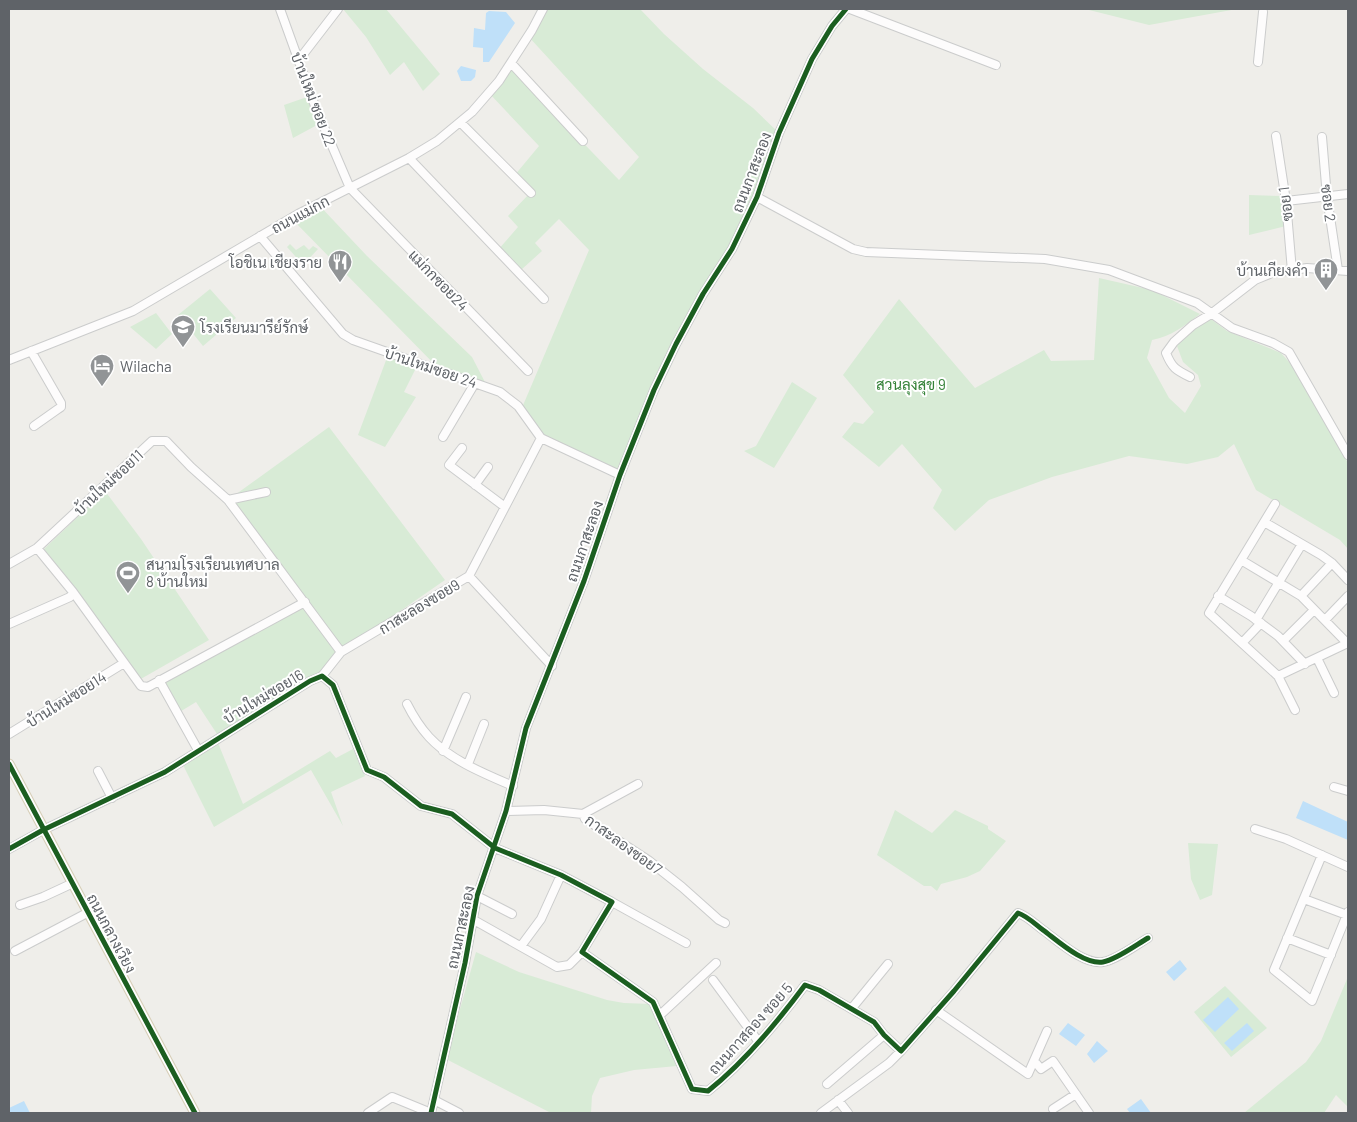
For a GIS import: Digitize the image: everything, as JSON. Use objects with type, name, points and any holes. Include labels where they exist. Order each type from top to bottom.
[{"type":"main road","name":"ถนนกลางเวียง","points":[[9,764],[195,1113]]},
{"type":"street","name":"บ้านใหม่ ซอย 22","points":[[280,9],[314,106],[350,188]]},
{"type":"street","points":[[298,61],[338,9]]},
{"type":"street","name":"ถนนแม่กก","points":[[9,360],[133,311],[298,214],[409,158],[437,141],[472,112],[489,93],[532,30],[543,9]]},
{"type":"street","name":"ถนนกาสะลอง","points":[[431,1113],[465,963],[476,896],[506,811],[526,728],[584,582],[620,475],[654,390],[676,344],[703,294],[732,249],[757,197],[779,133],[803,78],[832,26],[846,9]]},
{"type":"street","points":[[850,9],[996,66]]},
{"type":"street","points":[[1258,62],[1263,12]]},
{"type":"street","points":[[511,62],[583,141]]},
{"type":"street","points":[[460,122],[531,193]]},
{"type":"street","name":"ซอย 1","points":[[1276,136],[1286,201],[1292,272]]},
{"type":"street","name":"ซอย 2","points":[[1322,137],[1327,197],[1338,270]]},
{"type":"street","points":[[409,158],[544,299]]},
{"type":"street","name":"แม่กกซอย24","points":[[350,188],[528,371]]},
{"type":"street","points":[[1286,201],[1348,194]]},
{"type":"street","points":[[757,197],[853,249],[866,252],[1045,259],[1085,265],[1109,270],[1197,303],[1232,328],[1273,343],[1289,352],[1348,455]]},
{"type":"street","name":"บ้านใหม่ซอย 24","points":[[260,236],[343,334],[353,340],[500,392],[518,406],[541,438],[620,475]]},
{"type":"street","points":[[1190,377],[1177,371],[1170,365],[1166,353],[1174,342],[1193,325],[1211,314],[1255,280],[1272,273],[1292,272],[1307,268],[1348,271]]},
{"type":"street","points":[[31,351],[61,403],[61,407],[34,426]]},
{"type":"street","points":[[443,438],[475,383]]},
{"type":"street","points":[[469,576],[541,438]]},
{"type":"street","name":"บ้านใหม่ซอย11","points":[[9,564],[37,548],[152,440],[166,441],[228,500],[341,652]]},
{"type":"street","points":[[462,448],[449,465],[505,507]]},
{"type":"street","points":[[475,485],[488,467]]},
{"type":"street","points":[[228,500],[266,492]]},
{"type":"street","points":[[1275,504],[1209,612],[1278,676],[1295,710]]},
{"type":"street","points":[[1264,522],[1332,563],[1348,580]]},
{"type":"street","points":[[1242,643],[1258,622],[1278,582],[1302,544]]},
{"type":"street","points":[[37,548],[73,592],[141,686],[148,687],[305,602]]},
{"type":"street","points":[[1241,560],[1301,596],[1348,643],[1278,676]]},
{"type":"street","points":[[1301,596],[1332,563]]},
{"type":"street","name":"กาสะลองซอย9","points":[[341,652],[469,576],[552,666]]},
{"type":"street","points":[[9,624],[70,597],[73,592]]},
{"type":"street","points":[[1218,596],[1283,641],[1305,664]]},
{"type":"street","points":[[1325,620],[1348,596]]},
{"type":"street","points":[[1283,641],[1314,610]]},
{"type":"street","points":[[322,676],[341,652]]},
{"type":"street","points":[[1317,658],[1334,693]]},
{"type":"street","name":"บ้านใหม่ซอย14","points":[[9,734],[124,663]]},
{"type":"street","name":"บ้านใหม่ซอย16","points":[[9,849],[43,830],[165,772],[310,681],[322,676],[333,685],[367,770],[384,777],[421,806],[452,814],[494,848]]},
{"type":"street","points":[[159,680],[198,750]]},
{"type":"street","points":[[443,751],[466,697]]},
{"type":"street","points":[[407,704],[428,737],[443,751],[480,772],[513,786]]},
{"type":"street","points":[[468,764],[484,724]]},
{"type":"street","points":[[98,771],[112,798]]},
{"type":"street","points":[[583,814],[638,784]]},
{"type":"street","points":[[1334,787],[1348,791]]},
{"type":"street","name":"กาสะลองซอย7","points":[[506,811],[544,810],[583,814],[585,818],[648,860],[725,923]]},
{"type":"street","points":[[1255,829],[1286,839],[1348,867]]},
{"type":"street","points":[[494,848],[561,875],[686,943]]},
{"type":"street","points":[[1304,899],[1348,913],[1312,1001],[1274,970],[1322,855]]},
{"type":"street","points":[[521,946],[541,919],[561,875]]},
{"type":"street","points":[[20,905],[32,902],[72,884]]},
{"type":"street","points":[[476,896],[512,914]]},
{"type":"street","points":[[472,919],[557,967],[569,965],[582,952],[612,902]]},
{"type":"street","points":[[16,951],[87,913]]},
{"type":"street","points":[[822,1113],[901,1052],[1018,913],[1067,949],[1095,962],[1111,959],[1148,938]]},
{"type":"street","points":[[1288,938],[1331,955]]},
{"type":"street","name":"ถนนกาสลอง ซอย 5","points":[[582,952],[653,1002],[692,1089],[708,1091],[758,1041],[805,985],[819,990],[874,1022],[901,1052]]},
{"type":"street","points":[[659,1016],[716,963]]},
{"type":"street","points":[[852,1008],[888,964]]},
{"type":"street","points":[[713,980],[758,1041]]},
{"type":"street","points":[[936,1010],[1028,1074],[1046,1031]]},
{"type":"street","points":[[827,1084],[884,1035]]},
{"type":"street","points":[[1036,1063],[1041,1069],[1053,1061],[1089,1113]]},
{"type":"street","points":[[1053,1109],[1076,1094]]},
{"type":"street","points":[[368,1113],[392,1097],[431,1113]]},
{"type":"street","points":[[434,1100],[459,1113]]},
{"type":"street","points":[[838,1100],[848,1113]]},
{"type":"green space","points":[[343,9],[386,9],[440,74],[423,91],[404,62],[390,75],[366,37]]},
{"type":"green space","points":[[547,9],[640,9],[664,34],[703,69],[753,108],[779,133],[757,197],[707,288],[620,475],[541,438],[521,410],[589,250],[559,219],[535,243],[542,251],[521,270],[498,250],[518,227],[508,216],[530,193],[514,176],[539,146],[489,93],[509,66],[619,180],[639,157],[528,36]]},
{"type":"green space","points":[[1085,9],[1237,9],[1149,25]]},
{"type":"green space","points":[[307,97],[319,124],[293,138],[284,105]]},
{"type":"green space","points":[[1249,195],[1282,196],[1286,226],[1249,235]]},
{"type":"green space","points":[[318,204],[367,256],[472,357],[488,388],[440,370],[291,218]]},
{"type":"green space","points":[[290,244],[296,250],[304,245],[309,250],[313,246],[318,249],[303,265],[287,247]]},
{"type":"green space","name":"สวนลุงสุข 9","points":[[1099,278],[1152,290],[1200,314],[1172,333],[1152,340],[1147,358],[1169,398],[1185,413],[1201,386],[1198,375],[1183,362],[1177,346],[1189,332],[1211,319],[1227,331],[1281,353],[1290,363],[1348,463],[1348,549],[1340,540],[1256,490],[1234,444],[1218,457],[1187,464],[1129,456],[1052,477],[989,500],[955,531],[933,508],[942,490],[902,444],[879,467],[842,437],[854,422],[863,424],[874,412],[843,375],[899,299],[975,388],[1044,350],[1051,361],[1094,360]]},
{"type":"green space","points":[[210,289],[236,318],[203,346],[178,315]]},
{"type":"green space","points":[[156,313],[172,334],[156,349],[130,327]]},
{"type":"green space","points":[[388,355],[416,368],[404,392],[416,397],[385,447],[358,435]]},
{"type":"green space","points":[[792,382],[817,398],[774,468],[744,451],[756,446]]},
{"type":"green space","points":[[329,427],[445,580],[341,652],[322,676],[219,737],[196,702],[178,713],[159,680],[304,602],[228,500]]},
{"type":"green space","name":"สนามโรงเรียนเทศบาล 8 บ้านใหม่","points":[[105,491],[141,539],[209,640],[139,680],[44,549]]},
{"type":"green space","points":[[218,743],[243,804],[330,751],[336,758],[353,749],[365,776],[331,792],[343,826],[311,770],[214,827],[183,765]]},
{"type":"green space","points":[[895,810],[932,833],[955,810],[988,826],[988,829],[1006,841],[980,871],[967,877],[941,884],[937,891],[931,886],[924,886],[877,855]]},
{"type":"green space","points":[[1188,843],[1218,844],[1212,895],[1200,900],[1191,879]]},
{"type":"green space","points":[[476,952],[519,972],[607,1000],[651,1004],[677,1066],[634,1070],[600,1078],[592,1096],[591,1113],[551,1113],[446,1059]]},
{"type":"green space","points":[[1347,979],[1348,1107],[1336,1095],[1324,1113],[1244,1113],[1306,1062],[1321,1041]]},
{"type":"green space","points":[[1225,986],[1267,1028],[1231,1057],[1194,1012]]},
{"type":"water","points":[[489,11],[506,12],[515,23],[489,62],[483,62],[483,48],[473,47],[474,28],[485,30],[486,13]]},
{"type":"water","points":[[461,66],[476,70],[475,77],[471,81],[461,81],[457,71]]},
{"type":"water","points":[[1303,801],[1348,822],[1348,840],[1296,818]]},
{"type":"water","points":[[1180,960],[1187,969],[1174,981],[1166,972]]},
{"type":"water","points":[[1228,997],[1239,1009],[1215,1032],[1203,1020]]},
{"type":"water","points":[[1068,1023],[1085,1035],[1076,1046],[1059,1034]]},
{"type":"water","points":[[1247,1023],[1254,1031],[1232,1051],[1224,1043]]},
{"type":"water","points":[[1097,1041],[1108,1051],[1094,1063],[1087,1054]]},
{"type":"water","points":[[1141,1099],[1151,1113],[1130,1113],[1127,1109]]},
{"type":"water","points":[[24,1101],[30,1113],[9,1113],[9,1108]]},
{"type":"cycle path","points":[[431,1113],[465,963],[477,896],[506,811],[526,728],[584,581],[620,475],[654,390],[676,344],[703,294],[732,249],[757,197],[779,133],[812,59],[832,26],[846,9]]},
{"type":"cycle path","points":[[9,849],[43,830],[165,772],[310,681],[322,676],[333,685],[367,770],[384,777],[421,806],[452,814],[495,848],[561,875],[612,902],[582,952],[653,1002],[692,1089],[708,1091],[721,1080],[760,1041],[805,985],[819,990],[874,1022],[884,1035],[901,1051],[954,991],[1018,913],[1028,918],[1072,951],[1088,960],[1096,962],[1108,961],[1148,938]]},
{"type":"cycle path","points":[[9,764],[195,1113]]},
{"type":"place","name":"โอชิเน เชียงราย","points":[[340,283]]},
{"type":"place","name":"บ้านเกียงคำ","points":[[1326,291]]},
{"type":"place","name":"โรงเรียนมารีย์รักษ์","points":[[183,348]]},
{"type":"place","name":"Wilacha","points":[[102,387]]},
{"type":"place","name":"สนามโรงเรียนเทศบาล 8 บ้านใหม่","points":[[128,594]]}]
